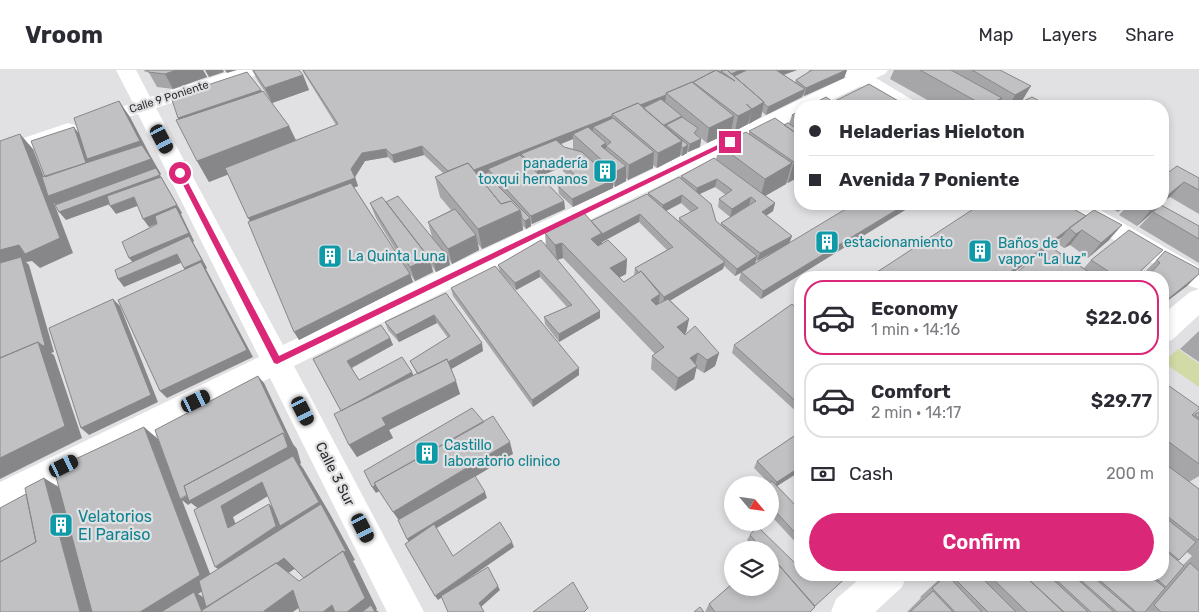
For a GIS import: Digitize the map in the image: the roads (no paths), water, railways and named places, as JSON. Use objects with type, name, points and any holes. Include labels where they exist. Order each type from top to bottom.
[{"type":"street","name":"Calle 3 Sur","points":[[126,70],[406,612]]},
{"type":"street","name":"Calle 9 Poniente","points":[[114,115],[253,70]]},
{"type":"street","points":[[814,100],[862,73],[900,100]]},
{"type":"street","points":[[0,498],[277,361],[794,111]]},
{"type":"street","points":[[0,153],[85,125]]},
{"type":"street","points":[[1082,210],[1199,279]]},
{"type":"street","points":[[1169,326],[1199,299]]},
{"type":"street","points":[[849,612],[883,581]]},
{"type":"place","name":"panadería toxqui hermanos","points":[[605,171]]},
{"type":"place","name":"estacionamiento","points":[[827,242]]},
{"type":"place","name":"Baños de vapor \"La luz\"","points":[[980,251]]},
{"type":"place","name":"La Quinta Luna","points":[[330,256]]},
{"type":"place","name":"Castillo laboratorio clinico","points":[[427,453]]},
{"type":"place","name":"Velatorios El Paraiso","points":[[61,525]]}]
